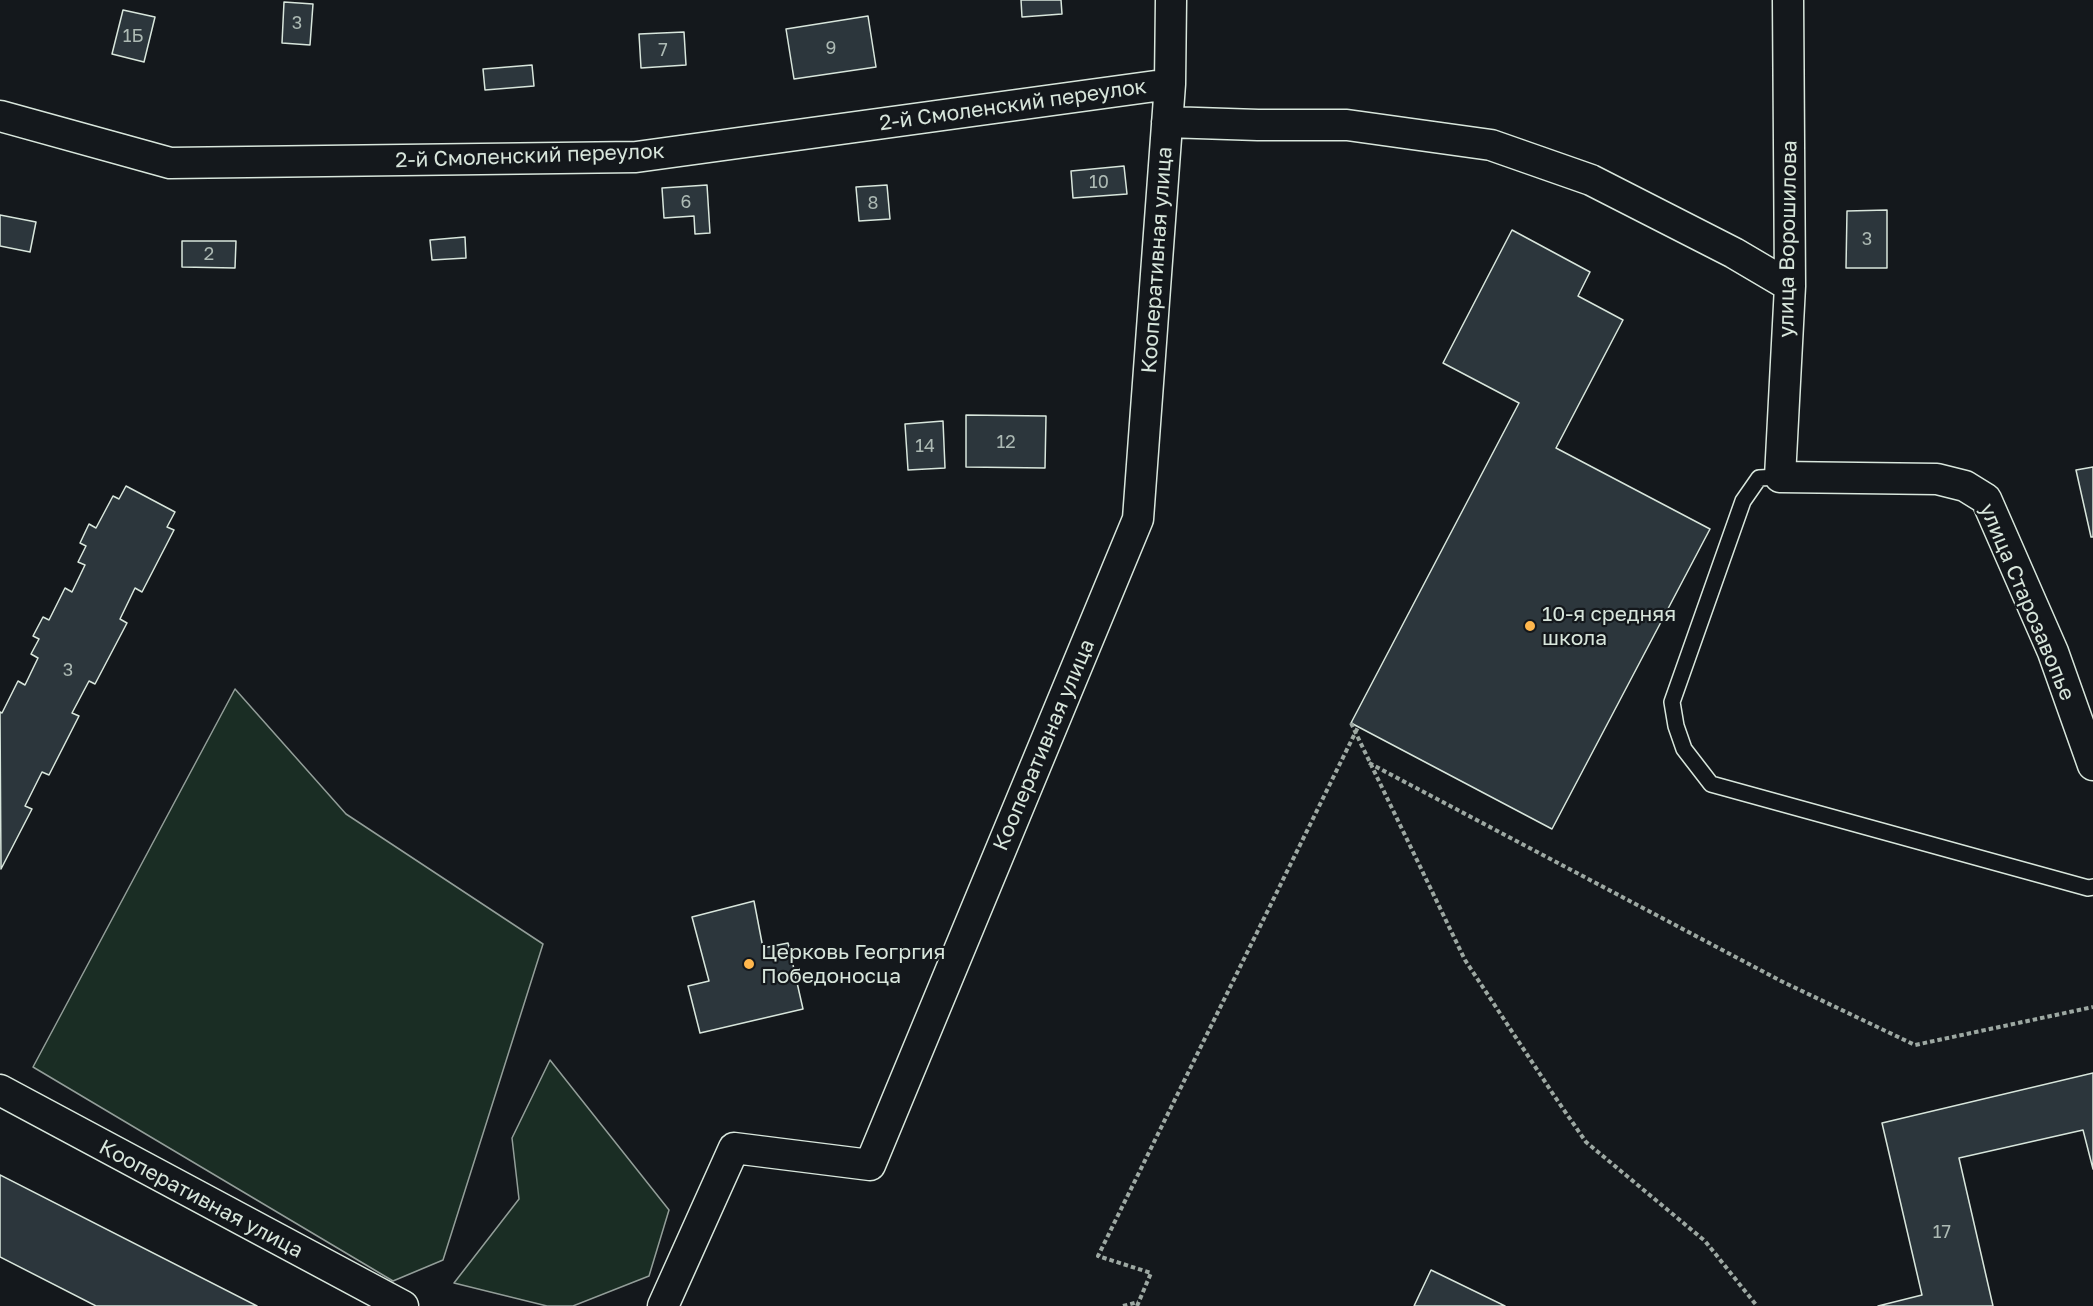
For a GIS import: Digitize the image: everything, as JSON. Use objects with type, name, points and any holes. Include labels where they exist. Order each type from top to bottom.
[{"type":"street","name":"Кооперативная улица","points":[[663,1306],[734,1148],[870,1165],[1138,519],[1170,84],[1171,0]]},
{"type":"street","name":"улица Ворошилова","points":[[1780,477],[1790,286],[1788,0]]},
{"type":"street","name":"2-й Смоленский переулок","points":[[0,116],[170,163],[636,157],[1170,84]]},
{"type":"street","points":[[1167,122],[1347,125],[1491,145],[1590,180],[1734,253],[1790,286]]},
{"type":"street","name":"улица Старозавопье","points":[[1780,477],[1937,479],[1965,486],[1986,499],[2052,652],[2093,765]]},
{"type":"street","name":"Кооперативная улица","points":[[0,1090],[403,1306]]},
{"type":"lane","points":[[1780,477],[1759,478],[1743,501],[1672,702],[1676,726],[1684,749],[1711,784],[2088,888],[2093,887]]},
{"type":"path","points":[[1351,723],[1465,960],[1586,1142],[1705,1241],[1758,1306]]},
{"type":"path","points":[[1123,1306],[1138,1304],[1151,1273],[1098,1256],[1358,727]]},
{"type":"path","points":[[1370,763],[1781,981],[1915,1045],[2093,1007]]},
{"type":"green space","points":[[235,689],[346,814],[543,944],[443,1260],[393,1281],[33,1067]]},
{"type":"green space","points":[[550,1060],[669,1210],[649,1276],[573,1306],[547,1306],[454,1283],[519,1199],[512,1138]]},
{"type":"building","points":[[1021,0],[1061,0],[1062,14],[1022,17]]},
{"type":"building","points":[[284,2],[313,4],[310,45],[282,43]]},
{"type":"building","points":[[123,10],[155,17],[144,62],[112,54]]},
{"type":"building","points":[[868,16],[876,67],[794,79],[786,29]]},
{"type":"building","points":[[684,32],[686,65],[641,68],[639,34]]},
{"type":"building","points":[[532,65],[534,86],[485,90],[483,69]]},
{"type":"building","points":[[1124,166],[1127,194],[1073,198],[1071,171]]},
{"type":"building","points":[[707,185],[710,233],[695,234],[694,216],[664,218],[662,188]]},
{"type":"building","points":[[887,185],[890,219],[859,221],[856,187]]},
{"type":"building","points":[[1887,210],[1887,268],[1846,268],[1847,211]]},
{"type":"building","points":[[0,215],[36,222],[30,252],[0,246]]},
{"type":"building","name":"10-я средняя школа","points":[[1512,230],[1590,272],[1578,296],[1623,320],[1556,448],[1710,529],[1552,829],[1351,723],[1519,403],[1443,363]]},
{"type":"building","points":[[465,237],[466,258],[432,260],[430,240]]},
{"type":"building","points":[[182,241],[236,241],[235,268],[182,267]]},
{"type":"building","points":[[966,415],[1046,416],[1045,468],[966,467]]},
{"type":"building","points":[[943,421],[945,468],[908,470],[905,424]]},
{"type":"building","points":[[2093,467],[2093,537],[2091,537],[2076,470]]},
{"type":"building","points":[[126,486],[175,512],[167,527],[174,530],[142,592],[135,588],[120,619],[127,623],[95,684],[89,681],[72,713],[79,716],[49,775],[42,772],[25,806],[32,809],[1,869],[0,712],[2,713],[18,681],[25,685],[38,658],[31,654],[39,639],[33,636],[43,617],[49,620],[65,588],[72,592],[85,565],[78,562],[86,546],[80,543],[89,524],[96,528],[113,496],[119,499]]},
{"type":"building","name":"Церковь Геогргия Победоносца","points":[[754,901],[763,948],[788,943],[803,1009],[700,1033],[688,986],[709,981],[692,917]]},
{"type":"building","points":[[2093,1073],[2093,1169],[2083,1130],[1959,1158],[1993,1306],[1878,1306],[1922,1295],[1882,1123]]},
{"type":"building","points":[[0,1175],[257,1306],[96,1306],[0,1257]]},
{"type":"building","points":[[1431,1270],[1505,1306],[1414,1306]]},
{"type":"place","name":"10-я средняя школа","points":[[1530,626]]},
{"type":"place","name":"Церковь Геогргия Победоносца","points":[[749,964]]}]
